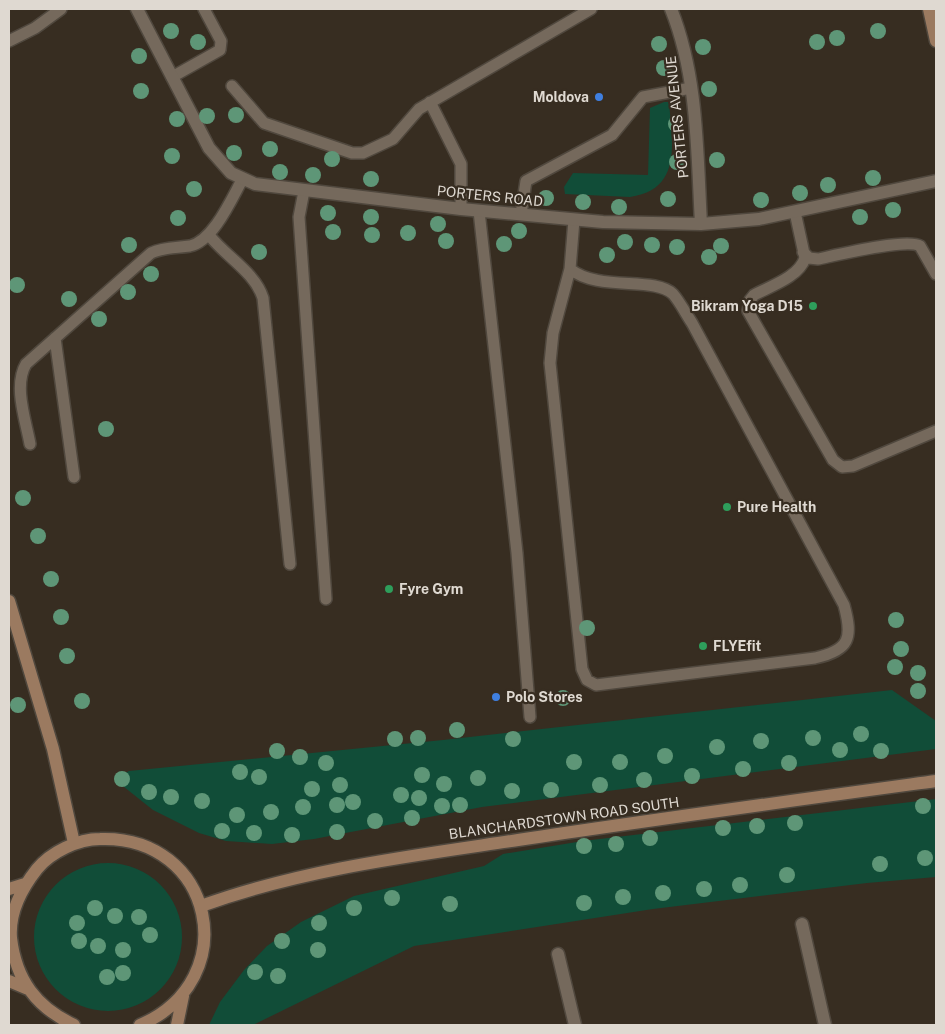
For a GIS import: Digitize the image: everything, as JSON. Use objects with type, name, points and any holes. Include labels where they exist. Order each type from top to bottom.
[{"type":"main road","points":[[929,9],[936,41]]},
{"type":"main road","points":[[9,600],[52,749],[74,843]]},
{"type":"main road","name":"BLANCHARDSTOWN ROAD SOUTH","points":[[201,906],[270,885],[362,863],[660,818],[936,781]]},
{"type":"main road","points":[[73,1025],[48,1010],[28,989],[15,962],[11,936],[14,909],[25,884],[42,864],[74,843],[90,839],[118,838],[146,845],[170,860],[189,881],[201,906],[205,937],[199,968],[184,996],[177,1025]]},
{"type":"main road","points":[[9,889],[25,884]]},
{"type":"main road","points":[[9,980],[28,989]]},
{"type":"main road","points":[[140,1025],[160,1017],[184,996]]},
{"type":"street","name":"PORTERS ROAD","points":[[137,9],[209,148],[221,165],[242,180],[269,187],[574,220],[702,224],[759,219],[936,181]]},
{"type":"street","name":"PORTERS AVENUE","points":[[671,9],[685,48],[691,88],[702,224]]},
{"type":"street","points":[[802,924],[825,1025]]},
{"type":"street","points":[[558,954],[574,1025]]},
{"type":"lane","points":[[9,41],[35,28],[61,9]]},
{"type":"lane","points":[[172,78],[220,50],[222,41],[204,9]]},
{"type":"lane","points":[[232,86],[264,122],[358,153],[370,151],[392,139],[419,109],[591,9]]},
{"type":"lane","points":[[521,214],[526,180],[612,135],[643,97],[691,88]]},
{"type":"lane","points":[[430,102],[461,164],[461,208]]},
{"type":"lane","points":[[30,444],[20,384],[22,371],[26,364],[151,253],[166,248],[190,246],[200,242],[208,235],[242,180]]},
{"type":"lane","points":[[304,191],[299,217],[326,598]]},
{"type":"lane","points":[[479,210],[517,553],[530,717]]},
{"type":"lane","points":[[795,212],[805,258],[800,268],[754,295],[750,300],[748,311],[833,460],[842,467],[853,466],[936,432]]},
{"type":"lane","points":[[570,269],[589,280],[662,288],[674,295],[692,323],[844,605],[850,636],[844,646],[837,652],[815,658],[596,685],[587,680],[582,669],[575,612],[550,363],[553,333],[570,269],[574,220]]},
{"type":"lane","points":[[208,235],[219,249],[256,283],[264,298],[290,564]]},
{"type":"lane","points":[[803,252],[809,258],[818,259],[915,243],[920,246],[936,274]]},
{"type":"lane","points":[[55,338],[74,477]]},
{"type":"green space","points":[[664,102],[669,102],[672,147],[666,174],[659,185],[647,193],[630,197],[565,194],[564,187],[573,173],[648,175],[650,108]]},
{"type":"green space","points":[[892,690],[936,721],[936,749],[482,807],[314,839],[272,844],[226,841],[199,833],[153,810],[114,779],[129,771],[443,740]]},
{"type":"green space","points":[[936,799],[936,877],[867,883],[653,909],[414,946],[253,1025],[209,1025],[220,1002],[244,970],[267,946],[301,922],[354,896],[484,866],[503,854],[583,841]]},
{"type":"green space","points":[[108,863],[122,864],[136,869],[149,875],[160,885],[170,896],[176,909],[181,923],[181,951],[176,965],[170,978],[160,989],[149,999],[136,1005],[122,1010],[108,1011],[94,1010],[80,1005],[67,999],[56,989],[46,978],[40,965],[35,951],[34,937],[35,923],[40,909],[46,896],[56,885],[67,875],[80,869],[94,864]]},
{"type":"place","name":"Moldova","points":[[599,97]]},
{"type":"place","name":"Bikram Yoga D15","points":[[813,306]]},
{"type":"place","name":"Pure Health","points":[[727,507]]},
{"type":"place","name":"Fyre Gym","points":[[389,589]]},
{"type":"place","name":"FLYEfit","points":[[703,646]]},
{"type":"place","name":"Polo Stores","points":[[496,697]]}]
